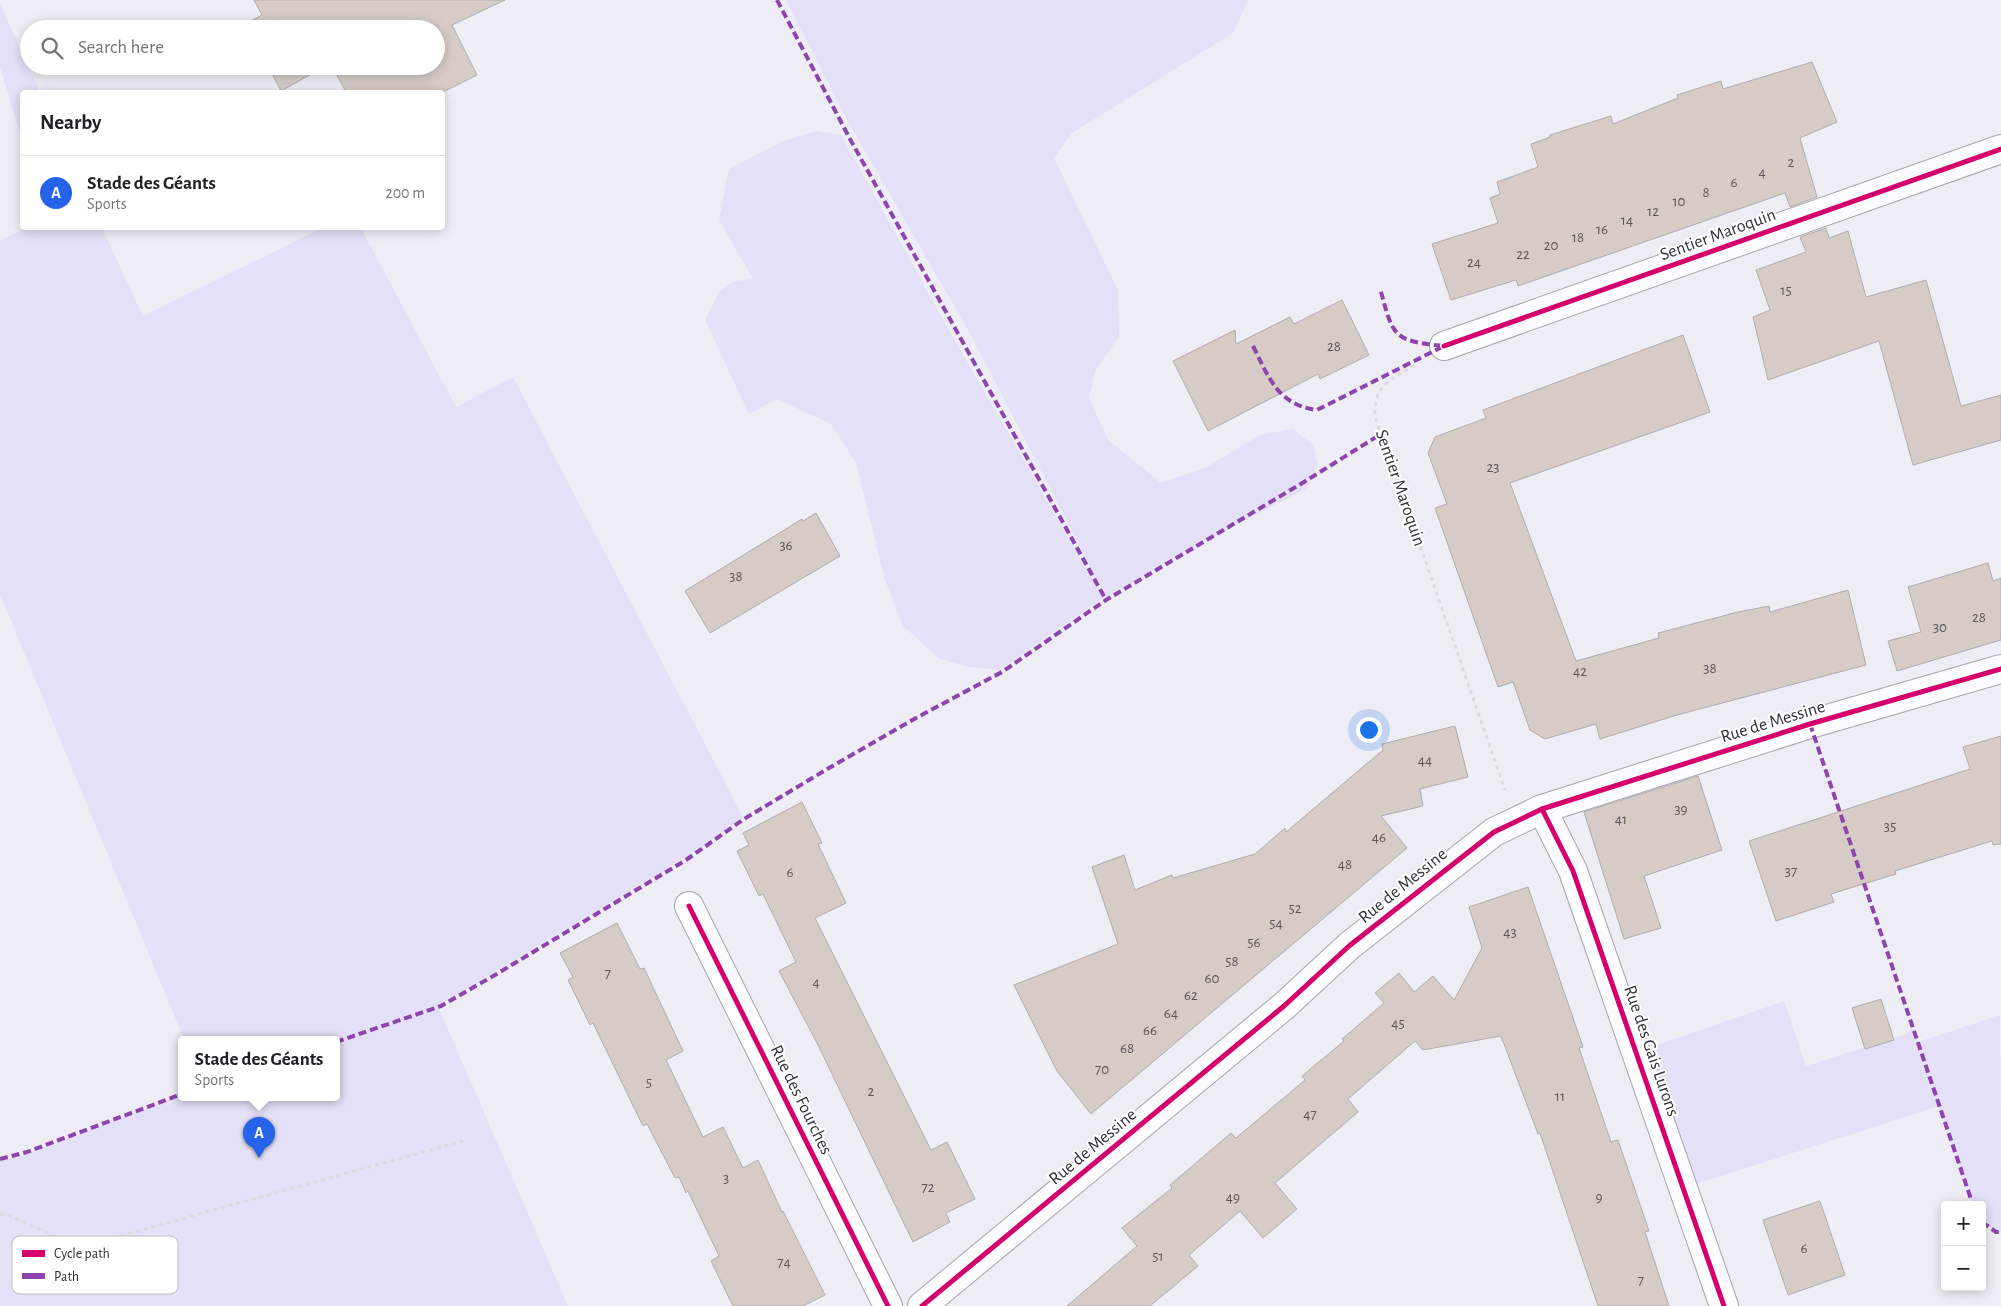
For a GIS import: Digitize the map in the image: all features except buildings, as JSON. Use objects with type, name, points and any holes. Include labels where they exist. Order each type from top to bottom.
[{"type":"street","name":"Sentier Maroquin","points":[[1444,346],[2001,149]]},
{"type":"street","name":"Rue de Messine","points":[[922,1306],[1269,1018],[1350,946],[1432,879],[1494,832],[1542,809],[1810,724],[2001,669]]},
{"type":"street","name":"Rue des Gais Lurons","points":[[1542,809],[1573,871],[1724,1306]]},
{"type":"street","name":"Rue des Fourches","points":[[689,906],[888,1306]]},
{"type":"path","points":[[120,1236],[463,1141]]},
{"type":"path","points":[[0,1214],[8,1214],[54,1236]]},
{"type":"shaded area","points":[[786,0],[1248,0],[1233,33],[1072,133],[1054,158],[1118,290],[1119,337],[1096,369],[1089,398],[1108,440],[1161,483],[1205,468],[1260,435],[1293,429],[1313,445],[1318,465],[1306,489],[1205,541],[1106,597],[971,335],[850,125]]},
{"type":"shaded area","points":[[0,4],[20,48],[20,75],[32,75],[39,90],[20,90],[20,133],[0,67]]},
{"type":"shaded area","points":[[817,131],[841,135],[945,323],[1103,598],[1000,670],[970,667],[940,659],[903,626],[885,580],[856,463],[831,424],[777,399],[749,414],[705,320],[719,292],[735,281],[753,279],[719,220],[729,169],[786,140]]},
{"type":"shaded area","points":[[21,230],[103,230],[143,316],[318,230],[362,230],[456,407],[513,377],[743,817],[693,853],[438,1006],[568,1306],[0,1306],[0,1161],[27,1154],[178,1096],[178,1101],[340,1101],[340,1036],[183,1036],[0,594],[0,241]]},
{"type":"shaded area","points":[[1784,1001],[1806,1066],[1900,1036],[1914,1029],[1918,1042],[2000,1015],[2001,1232],[1996,1232],[1986,1224],[1986,1201],[1972,1201],[1939,1106],[1684,1188],[1637,1052]]},
{"type":"marked path","points":[[777,0],[850,139],[1106,600]]},
{"type":"marked path","points":[[1253,346],[1276,388],[1293,402],[1317,410],[1444,346],[1414,342],[1397,333],[1388,317],[1380,288]]},
{"type":"marked path","points":[[340,1041],[441,1006],[495,975],[686,860],[744,819],[829,768],[916,718],[1002,672],[1106,600],[1381,434]]},
{"type":"marked path","points":[[1810,724],[1972,1201]]},
{"type":"marked path","points":[[0,1159],[27,1152],[178,1095]]},
{"type":"marked path","points":[[1986,1225],[1996,1232],[2001,1232]]},
{"type":"cycle path","points":[[1444,346],[2001,149]]},
{"type":"cycle path","points":[[922,1306],[1284,1006],[1349,946],[1494,832],[1542,809],[1810,724],[2001,669]]},
{"type":"cycle path","points":[[1542,809],[1573,871],[1724,1306]]},
{"type":"cycle path","points":[[689,906],[888,1306]]},
{"type":"place","name":"Stade des Géants","points":[[259,1158]]}]
